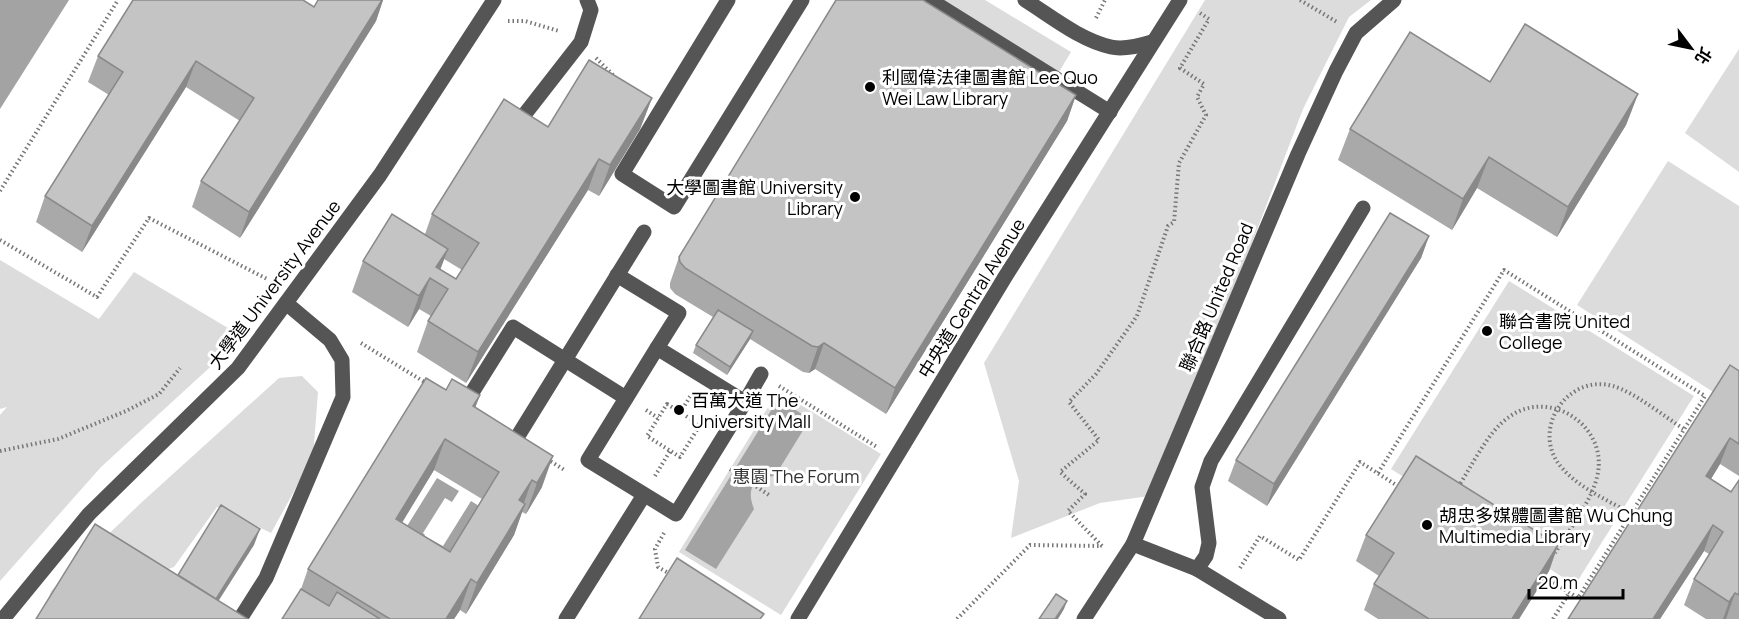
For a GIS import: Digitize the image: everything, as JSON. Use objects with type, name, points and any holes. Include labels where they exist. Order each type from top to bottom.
[{"type":"street","name":"大學道 University Avenue","points":[[3,619],[89,514],[238,368],[380,176],[494,0]]},
{"type":"street","points":[[512,131],[581,42],[591,10],[587,0]]},
{"type":"street","points":[[728,0],[622,174],[674,207],[802,0]]},
{"type":"street","points":[[930,0],[1110,112]]},
{"type":"street","points":[[1025,0],[1086,39],[1112,48],[1132,47],[1152,42]]},
{"type":"street","name":"中央道 Central Avenue","points":[[798,619],[1005,278],[1180,0]]},
{"type":"street","name":"聯合路 United Road","points":[[1084,619],[1132,544],[1318,109],[1356,33],[1394,0]]},
{"type":"street","points":[[1197,569],[1206,556],[1209,543],[1202,487],[1211,461],[1363,208]]},
{"type":"street","points":[[501,462],[644,232]]},
{"type":"street","points":[[617,275],[678,313],[588,460],[676,514],[762,375]]},
{"type":"street","points":[[240,619],[266,578],[343,397],[342,360],[330,340],[286,303]]},
{"type":"street","points":[[463,407],[513,327],[626,398]]},
{"type":"street","points":[[657,348],[745,402]]},
{"type":"street","points":[[566,619],[644,495]]},
{"type":"street","points":[[1132,544],[1197,569],[1279,619]]},
{"type":"path","points":[[0,191],[118,0]]},
{"type":"path","points":[[1101,546],[1068,511],[1085,494],[1060,472],[1099,440],[1069,402],[1096,374],[1137,316],[1168,226],[1174,222],[1179,163],[1206,115],[1197,97],[1204,84],[1180,68],[1209,19],[1180,0]]},
{"type":"path","points":[[1300,0],[1356,33]]},
{"type":"path","points":[[480,22],[525,21],[551,27],[581,42],[621,85]]},
{"type":"path","points":[[0,240],[97,297],[149,218],[267,279]]},
{"type":"path","points":[[1378,473],[1504,270],[1705,396],[1578,598],[1545,577]]},
{"type":"path","points":[[356,340],[427,384]]},
{"type":"path","points":[[0,451],[58,439],[126,411],[159,394],[180,368]]},
{"type":"path","points":[[762,375],[895,459]]},
{"type":"path","points":[[1631,514],[1580,483],[1562,468],[1550,445],[1551,420],[1556,408],[1575,390],[1588,385],[1615,386],[1684,429]]},
{"type":"path","points":[[667,404],[700,425],[680,457],[647,436],[667,404]]},
{"type":"path","points":[[1454,493],[1501,422],[1521,410],[1539,406],[1556,408],[1570,414],[1591,434],[1599,462],[1598,476],[1552,557]]},
{"type":"path","points":[[1228,587],[1260,536],[1299,560],[1360,462],[1402,488]]},
{"type":"path","points":[[734,471],[769,495]]},
{"type":"path","points":[[676,514],[655,549],[658,567],[677,579]]},
{"type":"path","points":[[957,619],[1030,545],[1132,544]]},
{"type":"path","points":[[1553,619],[1569,592]]},
{"type":"green space","points":[[940,0],[985,0],[1071,52],[1059,72]]},
{"type":"green space","points":[[1205,0],[1371,0],[1349,17],[1303,109],[1156,495],[1100,503],[1011,538],[1019,481],[984,363]]},
{"type":"green space","points":[[1739,49],[1739,172],[1685,133]]},
{"type":"green space","points":[[1668,161],[1739,206],[1739,403],[1718,395],[1577,305]]},
{"type":"green space","points":[[0,260],[99,319],[134,272],[243,337],[101,467],[0,581],[0,415],[7,407],[0,409]]},
{"type":"green space","points":[[1509,281],[1694,396],[1575,585],[1391,469]]},
{"type":"green space","points":[[302,376],[318,392],[313,457],[271,533],[217,507],[174,567],[41,619],[51,591],[142,502],[279,378]]},
{"type":"green space","name":"惠園 The Forum","points":[[778,391],[881,454],[781,615],[679,552]]},
{"type":"shaded area","points":[[0,0],[69,0],[0,109]]},
{"type":"shaded area","points":[[778,399],[810,419],[775,476],[761,479],[753,485],[751,496],[754,509],[716,569],[685,550]]},
{"type":"shaded area","points":[[437,478],[459,491],[452,502],[445,498],[423,533],[425,535],[418,547],[394,547]]},
{"type":"shaded area","points":[[471,501],[479,506],[437,573],[424,550],[430,539],[443,546]]},
{"type":"building","points":[[133,0],[303,0],[314,7],[318,0],[382,0],[249,212],[201,181],[254,98],[196,61],[92,226],[45,196],[123,72],[98,56]]},
{"type":"building","points":[[836,0],[923,0],[1076,95],[895,388],[824,343],[818,347],[812,346],[685,268],[679,257]]},
{"type":"building","points":[[1525,24],[1638,94],[1568,207],[1489,157],[1463,199],[1350,129],[1410,32],[1490,82]]},
{"type":"building","points":[[589,60],[652,98],[610,165],[599,159],[478,352],[428,321],[448,289],[430,278],[419,296],[363,261],[392,214],[448,249],[436,267],[456,279],[479,243],[432,214],[504,99],[548,127]]},
{"type":"building","points":[[1390,213],[1429,236],[1274,484],[1236,460]]},
{"type":"building","points":[[718,310],[753,331],[730,367],[696,345]]},
{"type":"building","points":[[1730,365],[1739,371],[1739,444],[1730,438],[1706,476],[1731,492],[1739,480],[1739,595],[1735,593],[1729,602],[1694,579],[1723,532],[1713,525],[1653,619],[1568,619]]},
{"type":"building","points":[[426,378],[446,390],[452,379],[480,395],[473,406],[553,456],[537,483],[532,480],[519,500],[525,504],[477,583],[471,579],[446,619],[390,619],[308,569]],"holes":[[[445,439],[499,472],[450,552],[396,519]]]},
{"type":"building","name":"胡忠多媒體圖書館 Wu Chung Multimedia Library","points":[[1416,456],[1558,545],[1512,619],[1429,619],[1374,584],[1394,553],[1366,535]]},
{"type":"building","points":[[221,505],[260,529],[216,599],[178,575]]},
{"type":"building","points":[[95,524],[248,619],[36,619]]},
{"type":"building","points":[[677,558],[764,614],[760,619],[639,619]]},
{"type":"building","points":[[301,589],[329,606],[337,592],[380,619],[282,619]]},
{"type":"building","points":[[1056,594],[1067,601],[1055,619],[1039,619]]},
{"type":"place","name":"利國偉法律圖書館 Lee Quo Wei Law Library","points":[[870,87]]},
{"type":"place","name":"大學圖書館 University Library","points":[[855,197]]},
{"type":"place","name":"聯合書院 United College","points":[[1487,331]]},
{"type":"place","name":"百萬大道 The University Mall","points":[[679,410]]},
{"type":"place","name":"胡忠多媒體圖書館 Wu Chung Multimedia Library","points":[[1427,525]]}]
